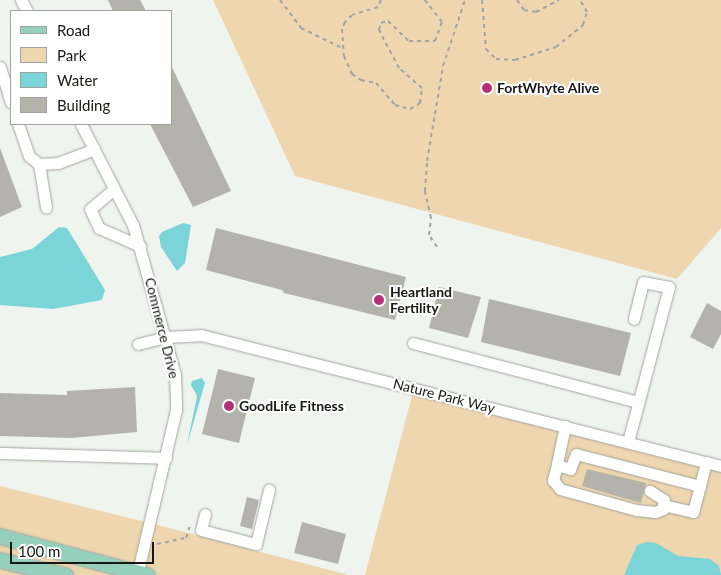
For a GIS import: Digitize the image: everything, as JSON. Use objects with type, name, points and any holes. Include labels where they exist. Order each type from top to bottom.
[{"type":"main road","points":[[0,536],[140,574]]},
{"type":"main road","points":[[0,560],[65,575]]},
{"type":"street","points":[[0,67],[10,99]]},
{"type":"street","points":[[18,125],[29,156],[39,164],[58,164],[94,149]]},
{"type":"street","name":"Commerce Drive","points":[[82,125],[140,246],[175,374],[176,410],[140,574]]},
{"type":"street","points":[[39,164],[46,207]]},
{"type":"street","points":[[114,189],[90,209],[100,228],[140,246]]},
{"type":"street","points":[[628,442],[669,286],[644,282],[634,319]]},
{"type":"street","name":"Nature Park Way","points":[[138,344],[166,337],[201,335],[721,466]]},
{"type":"street","points":[[413,343],[638,402]]},
{"type":"street","points":[[565,426],[553,480],[560,489],[636,510],[656,512],[663,508],[664,500],[650,491]]},
{"type":"street","points":[[0,453],[166,458]]},
{"type":"street","points":[[557,465],[570,469],[576,454],[700,486]]},
{"type":"street","points":[[663,505],[693,512],[706,462]]},
{"type":"street","points":[[205,514],[201,530],[256,544],[269,490]]},
{"type":"path","points":[[280,0],[301,28],[342,48]]},
{"type":"path","points":[[381,0],[378,7],[352,15],[345,22],[342,48],[352,74],[361,80],[376,83],[395,105],[410,109],[420,103],[422,88],[399,68],[378,30],[381,23],[388,21],[409,41],[435,42],[442,22],[425,0]]},
{"type":"path","points":[[437,247],[429,235],[431,218],[425,191],[427,161],[443,66],[465,0]]},
{"type":"path","points":[[482,0],[486,49],[496,59],[515,60],[556,46],[583,25],[588,12],[580,0]]},
{"type":"path","points":[[517,0],[524,10],[536,12],[559,0]]},
{"type":"path","points":[[157,544],[186,538],[192,520]]},
{"type":"green space","name":"FortWhyte Alive","points":[[213,0],[721,0],[721,228],[677,279],[295,176]]},
{"type":"green space","points":[[414,388],[721,466],[721,575],[365,575]]},
{"type":"green space","points":[[0,486],[150,523],[349,575],[0,575]]},
{"type":"water","points":[[183,223],[191,225],[185,263],[177,271],[161,247],[159,236],[162,232]]},
{"type":"water","points":[[59,227],[67,228],[105,290],[102,300],[53,309],[0,305],[0,257],[32,249]]},
{"type":"water","points":[[202,378],[205,383],[187,445],[197,396],[191,385],[192,381]]},
{"type":"water","points":[[647,542],[656,543],[678,556],[710,559],[719,566],[721,575],[624,575],[637,545]]},
{"type":"building","points":[[108,0],[140,0],[145,10],[113,10]]},
{"type":"building","points":[[172,67],[231,191],[193,207],[151,125],[172,125]]},
{"type":"building","points":[[0,148],[22,207],[0,217]]},
{"type":"building","points":[[216,228],[406,277],[395,320],[284,293],[282,290],[206,270]]},
{"type":"building","points":[[439,287],[481,297],[468,338],[429,328]]},
{"type":"building","points":[[489,299],[631,333],[620,376],[481,342]]},
{"type":"building","points":[[707,303],[721,311],[721,334],[713,349],[690,337]]},
{"type":"building","name":"GoodLife Fitness","points":[[218,369],[255,378],[239,443],[202,434]]},
{"type":"building","points":[[135,387],[137,432],[71,438],[0,436],[0,393],[67,395],[67,391]]},
{"type":"building","points":[[587,469],[646,483],[641,503],[582,486]]},
{"type":"building","points":[[247,497],[259,500],[252,529],[240,526]]},
{"type":"building","points":[[302,522],[346,534],[338,564],[294,553]]},
{"type":"place","name":"FortWhyte Alive","points":[[487,88]]},
{"type":"place","name":"Heartland Fertility","points":[[379,300]]},
{"type":"place","name":"GoodLife Fitness","points":[[229,406]]}]
